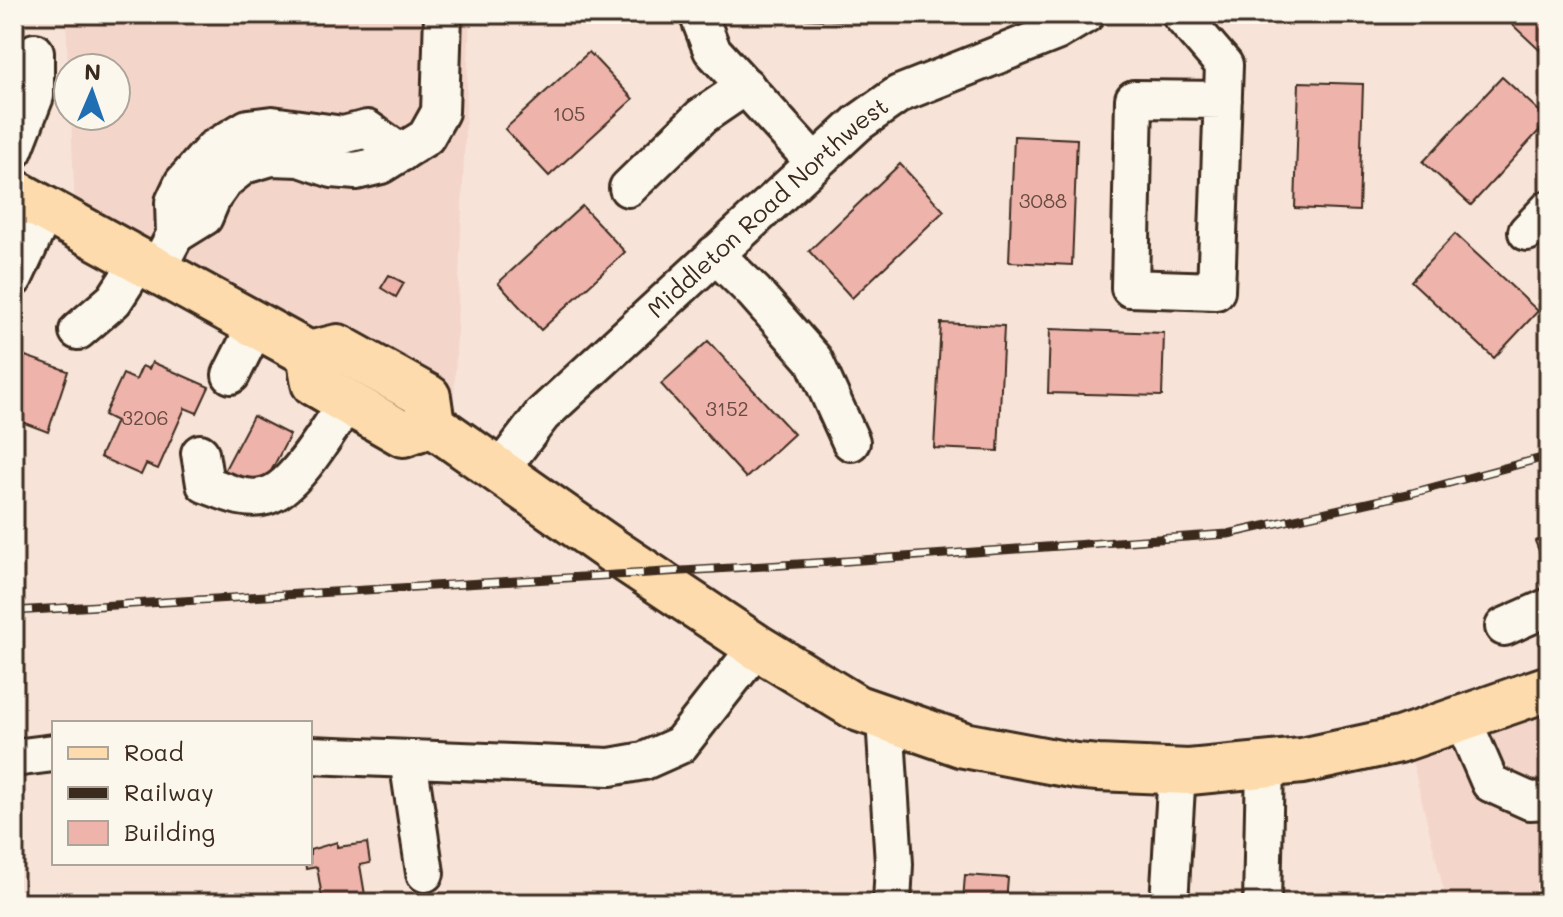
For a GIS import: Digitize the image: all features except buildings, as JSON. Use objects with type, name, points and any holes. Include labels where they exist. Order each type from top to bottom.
[{"type":"main road","points":[[30,200],[157,255],[256,325],[309,354],[338,347],[428,397],[432,424],[757,647],[857,708],[964,745],[1076,766],[1177,771],[1265,765],[1302,761],[1399,740],[1549,688]]},
{"type":"main road","points":[[309,354],[314,383],[403,434],[432,424]]},
{"type":"street","points":[[78,331],[114,300],[157,255],[204,217],[212,198],[225,180],[244,165],[271,157],[300,158],[332,169],[356,171],[381,165],[426,137],[440,112],[443,14]]},
{"type":"street","points":[[698,14],[712,50],[814,162]]},
{"type":"street","name":"Middleton Road Northwest","points":[[500,470],[542,415],[858,123],[899,94],[1056,32],[1086,14]]},
{"type":"street","points":[[1180,14],[1224,65],[1223,100],[1216,291],[1130,288],[1134,99],[1223,100]]},
{"type":"street","points":[[14,150],[35,96],[35,52]]},
{"type":"street","points":[[628,188],[702,116],[746,86]]},
{"type":"street","points":[[157,255],[183,183],[213,149],[248,128],[272,125],[343,135],[368,118],[401,153]]},
{"type":"street","points":[[14,278],[30,200]]},
{"type":"street","points":[[715,254],[754,292],[814,360],[851,442]]},
{"type":"street","points":[[231,375],[256,325]]},
{"type":"street","points":[[200,453],[205,484],[239,497],[267,496],[300,472],[347,402]]},
{"type":"street","points":[[1504,627],[1549,607]]},
{"type":"street","points":[[312,755],[610,767],[644,761],[680,745],[757,647]]},
{"type":"street","points":[[885,718],[894,864],[892,903]]},
{"type":"street","points":[[1462,718],[1490,783],[1530,801],[1549,800]]},
{"type":"street","points":[[14,758],[52,753]]},
{"type":"street","points":[[408,759],[425,873]]},
{"type":"street","points":[[1262,903],[1265,765]]},
{"type":"street","points":[[1169,903],[1177,771]]},
{"type":"shaded area","points":[[66,14],[470,14],[452,446],[76,234],[72,132],[132,132],[132,52],[67,52]]},
{"type":"shaded area","points":[[1549,694],[1549,903],[1447,903],[1412,760]]},
{"type":"railway","points":[[14,611],[847,561],[1228,534],[1412,493],[1549,456]]}]
